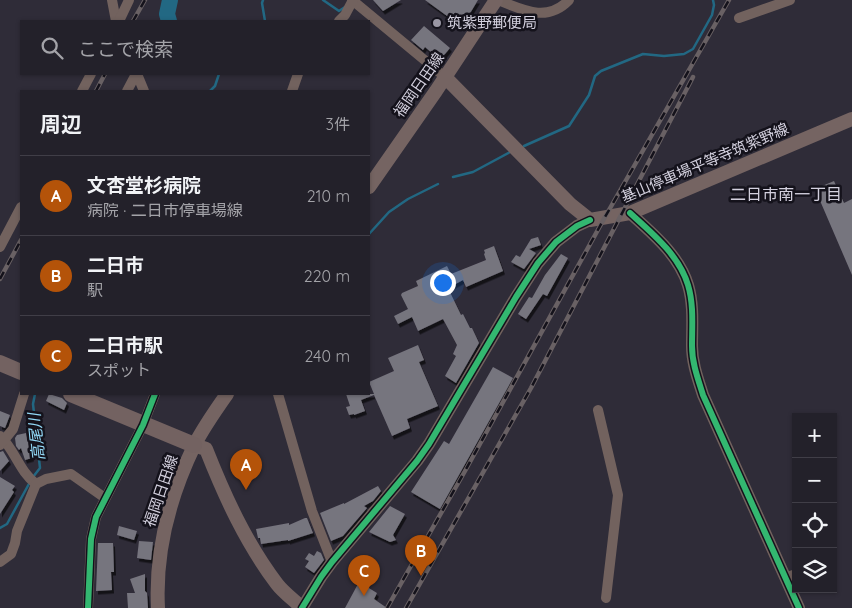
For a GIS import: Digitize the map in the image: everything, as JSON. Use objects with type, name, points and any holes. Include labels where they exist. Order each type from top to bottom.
[{"type":"main road","name":"福岡日田線","points":[[370,186],[497,0]]},
{"type":"main road","points":[[445,77],[570,204],[590,220]]},
{"type":"main road","name":"基山停車場平等寺筑紫野線","points":[[590,220],[630,213],[852,119]]},
{"type":"main road","points":[[0,363],[20,372]]},
{"type":"main road","points":[[73,395],[206,450],[230,509],[278,585],[302,608]]},
{"type":"main road","name":"福岡日田線","points":[[158,608],[158,580],[165,527],[175,495],[194,445],[225,395]]},
{"type":"street","points":[[112,0],[117,20]]},
{"type":"street","points":[[118,20],[130,0]]},
{"type":"street","points":[[341,20],[353,0],[445,77]]},
{"type":"street","points":[[497,0],[528,12],[541,13],[562,7],[568,0]]},
{"type":"street","points":[[739,18],[790,0]]},
{"type":"street","points":[[83,90],[90,75]]},
{"type":"street","points":[[128,90],[136,75]]},
{"type":"street","points":[[137,75],[144,90]]},
{"type":"street","points":[[292,90],[298,75]]},
{"type":"street","points":[[0,247],[20,209]]},
{"type":"street","points":[[630,213],[671,254],[679,265],[688,284],[692,304],[694,367],[703,395],[790,576]]},
{"type":"street","points":[[302,608],[332,562],[429,444],[516,297],[548,249],[566,233],[590,220]]},
{"type":"street","points":[[24,395],[13,429],[2,440],[9,444],[20,466],[32,481]]},
{"type":"street","points":[[88,608],[91,539],[96,517],[143,425],[155,395]]},
{"type":"street","points":[[278,395],[312,511],[332,562]]},
{"type":"street","points":[[598,410],[618,495],[606,598]]},
{"type":"street","points":[[32,481],[70,474],[105,498]]},
{"type":"street","points":[[0,562],[12,554],[16,543],[16,531],[32,481]]},
{"type":"street","points":[[794,593],[799,608]]},
{"type":"building","points":[[373,0],[401,0],[383,11]]},
{"type":"building","name":"筑紫野郵便局","points":[[425,0],[478,0],[466,20],[457,15],[454,21]]},
{"type":"building","points":[[424,26],[450,48],[440,60],[425,47],[423,50],[411,40]]},
{"type":"building","points":[[834,181],[844,203],[852,199],[852,275],[815,189]]},
{"type":"building","points":[[538,237],[541,245],[529,249],[536,253],[524,269],[511,262],[516,255],[520,257],[531,239]]},
{"type":"building","points":[[494,246],[503,271],[466,287],[463,280],[448,288],[461,315],[463,314],[470,328],[472,328],[479,343],[456,383],[445,376],[456,356],[453,354],[457,345],[443,319],[418,331],[412,317],[398,324],[394,316],[408,309],[401,295],[418,286],[416,281],[447,266],[451,274],[486,260],[484,250]]},
{"type":"building","points":[[561,254],[568,258],[547,296],[543,294],[526,319],[518,314],[529,297],[532,298],[545,275]]},
{"type":"building","points":[[418,345],[424,360],[419,362],[438,406],[407,419],[410,428],[392,436],[374,395],[361,400],[365,411],[349,415],[346,407],[350,406],[346,395],[374,394],[370,382],[394,371],[388,358]]},
{"type":"building","points":[[493,367],[513,378],[440,509],[411,492],[444,441],[449,444]]},
{"type":"building","points":[[49,395],[52,395],[62,398],[67,403],[64,410],[46,401]]},
{"type":"building","points":[[0,411],[10,415],[5,428],[0,426]]},
{"type":"building","points":[[26,433],[32,458],[25,460],[21,448],[19,450],[16,446],[15,438],[17,435]]},
{"type":"building","points":[[3,451],[9,461],[0,471],[0,452]]},
{"type":"building","points":[[0,477],[15,486],[12,490],[14,492],[0,514]]},
{"type":"building","points":[[378,486],[381,491],[373,501],[364,506],[367,508],[343,536],[331,541],[320,513],[344,504]]},
{"type":"building","points":[[390,506],[405,514],[393,535],[396,540],[390,542],[369,532]]},
{"type":"building","points":[[307,518],[313,533],[288,541],[261,544],[256,529],[289,523],[289,525]]},
{"type":"building","points":[[119,526],[137,531],[134,540],[117,535]]},
{"type":"building","points":[[139,541],[153,542],[151,560],[137,558]]},
{"type":"building","points":[[98,543],[113,543],[114,572],[111,572],[112,590],[96,591]]},
{"type":"building","points":[[317,551],[321,553],[324,560],[314,573],[305,567],[309,561],[305,559],[309,553],[314,556]]},
{"type":"building","points":[[145,574],[148,608],[128,608],[127,593],[135,593],[130,579]]},
{"type":"building","points":[[359,582],[377,593],[374,599],[387,608],[345,608]]},
{"type":"waterway","name":"高尾川","points":[[169,20],[167,14],[170,0]]},
{"type":"waterway","points":[[263,0],[265,20]]},
{"type":"waterway","points":[[323,0],[339,11],[345,7]]},
{"type":"waterway","points":[[524,146],[569,126],[589,95],[595,76],[601,71],[643,54],[664,56],[684,54],[693,49],[712,15],[713,0]]},
{"type":"waterway","name":"高尾川","points":[[211,90],[215,86],[219,75]]},
{"type":"waterway","points":[[453,177],[473,172],[512,151]]},
{"type":"waterway","points":[[370,233],[389,212],[408,199],[438,184]]},
{"type":"waterway","name":"高尾川","points":[[33,477],[40,468],[33,404],[35,395]]},
{"type":"waterway","name":"高尾川","points":[[0,528],[7,524],[30,482]]},
{"type":"railway","points":[[134,20],[145,0]]},
{"type":"railway","points":[[387,608],[605,217],[729,0]]},
{"type":"railway","points":[[97,90],[104,75]]},
{"type":"railway","points":[[406,608],[531,388],[693,77]]},
{"type":"railway","points":[[0,279],[20,242]]},
{"type":"cycle path","points":[[630,213],[664,245],[684,274],[691,300],[693,359],[703,395],[799,608]]},
{"type":"cycle path","points":[[302,608],[332,562],[417,461],[429,444],[538,263],[556,242],[577,226],[590,220]]},
{"type":"cycle path","points":[[88,608],[91,539],[96,517],[143,425],[155,395]]},
{"type":"place","name":"筑紫野郵便局","points":[[437,23]]},
{"type":"place","name":"文杏堂杉病院","points":[[246,490]]},
{"type":"place","name":"二日市","points":[[421,576]]},
{"type":"place","name":"二日市駅","points":[[364,596]]},
{"type":"district","name":"二日市南一丁目","points":[[786,194]]}]
